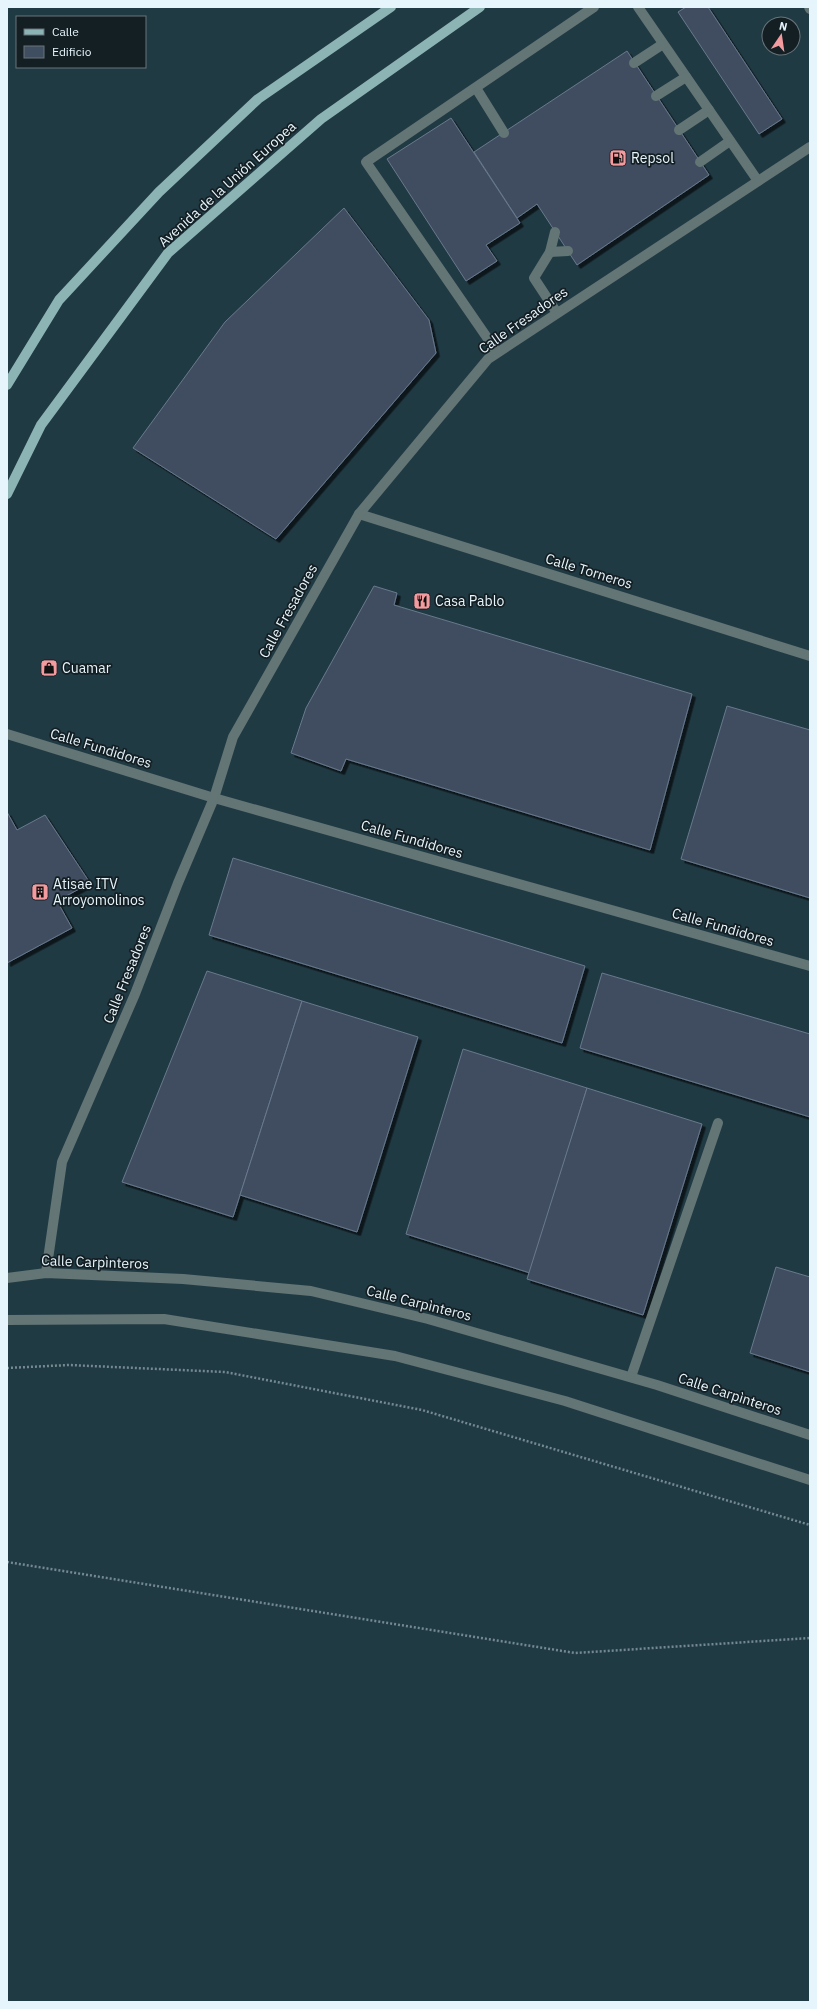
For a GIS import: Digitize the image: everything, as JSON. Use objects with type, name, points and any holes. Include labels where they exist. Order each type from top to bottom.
[{"type":"main road","points":[[7,385],[59,300],[159,192],[258,99],[391,7]]},
{"type":"main road","name":"Avenida de la Unión Europea","points":[[7,494],[41,425],[168,253],[321,119],[480,7]]},
{"type":"street","points":[[498,352],[366,162],[594,7]]},
{"type":"street","points":[[638,7],[758,181]]},
{"type":"street","points":[[634,63],[663,44]]},
{"type":"street","points":[[656,96],[686,77]]},
{"type":"street","points":[[476,88],[504,132]]},
{"type":"street","points":[[679,130],[709,110]]},
{"type":"street","points":[[700,162],[730,141]]},
{"type":"street","name":"Calle Fresadores","points":[[46,1273],[62,1162],[135,994],[178,882],[214,798],[233,737],[359,514],[488,359],[810,147]]},
{"type":"street","points":[[555,232],[550,252],[534,278],[557,313]]},
{"type":"street","points":[[550,252],[568,251]]},
{"type":"street","name":"Calle Torneros","points":[[359,514],[810,656]]},
{"type":"street","name":"Calle Fundidores","points":[[7,734],[214,798],[810,966]]},
{"type":"street","points":[[631,1378],[718,1123]]},
{"type":"street","name":"Calle Carpìnteros","points":[[7,1278],[46,1273],[183,1279],[311,1291],[428,1319],[631,1378],[810,1435]]},
{"type":"street","points":[[7,1320],[164,1319],[395,1356],[565,1401],[810,1480]]},
{"type":"path","points":[[7,1368],[69,1366],[225,1372],[422,1410],[810,1525]]},
{"type":"path","points":[[7,1562],[575,1653],[810,1638]]},
{"type":"building","points":[[686,7],[708,7],[782,119],[759,134],[678,12]]},
{"type":"building","points":[[627,51],[709,175],[577,265],[537,204],[517,218],[474,152]]},
{"type":"building","points":[[451,118],[520,223],[486,245],[497,261],[466,281],[387,159]]},
{"type":"building","points":[[344,208],[429,320],[436,353],[276,539],[133,448],[225,322]]},
{"type":"building","points":[[374,586],[397,593],[394,605],[692,694],[650,850],[346,759],[341,771],[291,753],[306,708]]},
{"type":"building","points":[[727,706],[810,730],[810,898],[681,859]]},
{"type":"building","name":"Atisae ITV Arroyomolinos","points":[[7,812],[17,830],[45,815],[90,883],[57,901],[72,928],[7,963]]},
{"type":"building","points":[[233,858],[585,966],[562,1043],[209,935]]},
{"type":"building","points":[[207,971],[302,1001],[233,1217],[122,1182]]},
{"type":"building","points":[[602,973],[810,1034],[810,1117],[580,1048]]},
{"type":"building","points":[[302,1001],[418,1037],[357,1232],[240,1195]]},
{"type":"building","points":[[463,1049],[587,1088],[530,1273],[406,1234]]},
{"type":"building","points":[[587,1088],[702,1124],[643,1315],[527,1279]]},
{"type":"building","points":[[776,1267],[810,1277],[810,1372],[750,1353]]},
{"type":"place","name":"Repsol","points":[[618,158]]},
{"type":"place","name":"Casa Pablo","points":[[422,601]]},
{"type":"place","name":"Cuamar","points":[[49,668]]},
{"type":"place","name":"Atisae ITV Arroyomolinos","points":[[40,892]]}]
